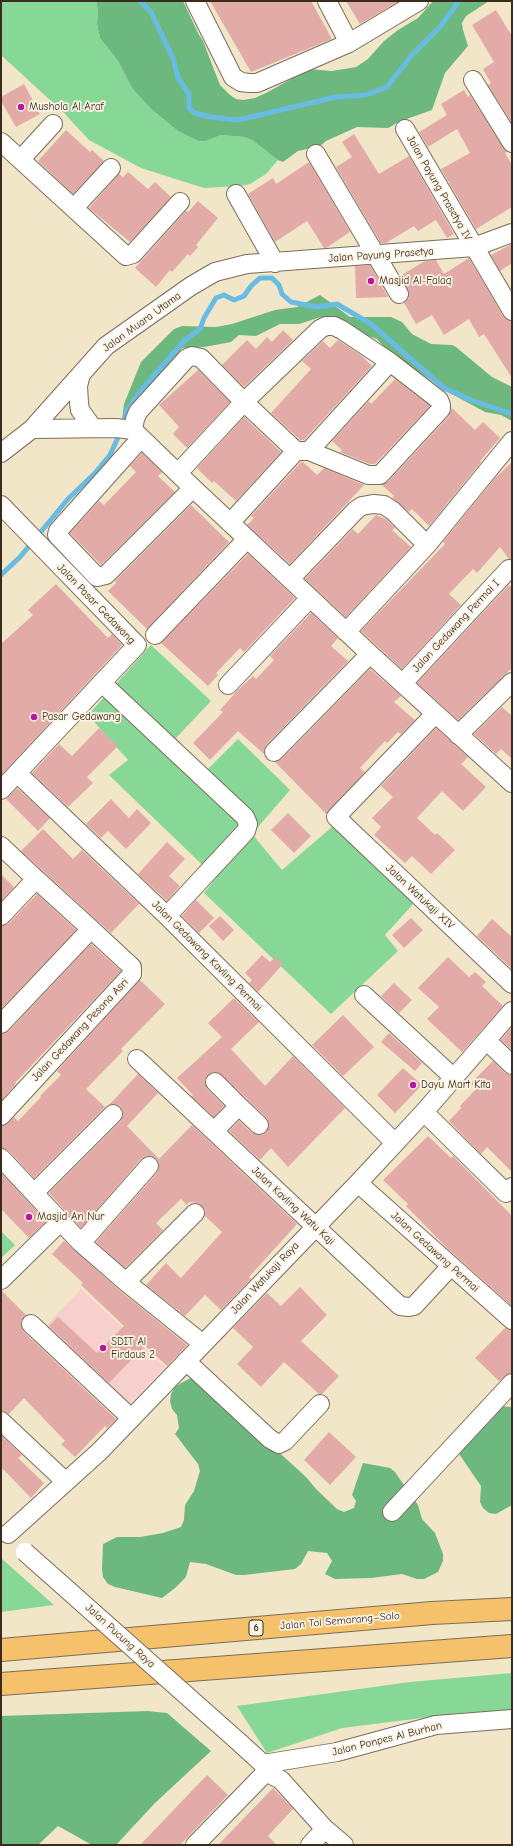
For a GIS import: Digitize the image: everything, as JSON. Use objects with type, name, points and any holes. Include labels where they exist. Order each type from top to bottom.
[{"type":"highway","name":"Jalan Tol Semarang–Solo","points":[[1,1650],[432,1613],[512,1609]]},
{"type":"highway","points":[[1,1684],[512,1646]]},
{"type":"street","points":[[195,1],[233,76],[241,82],[257,83],[349,43],[419,1]]},
{"type":"street","points":[[327,1],[349,43]]},
{"type":"street","points":[[473,80],[512,143]]},
{"type":"street","points":[[21,160],[53,124]]},
{"type":"street","name":"Jalan Payung Prasetya IV","points":[[405,129],[512,311]]},
{"type":"street","points":[[1,142],[127,256],[133,254],[180,202]]},
{"type":"street","points":[[316,154],[399,294]]},
{"type":"street","points":[[74,208],[111,168]]},
{"type":"street","points":[[236,194],[275,263]]},
{"type":"street","name":"Jalan Payung Prasetya","points":[[247,264],[474,247],[512,233]]},
{"type":"street","name":"Jalan Muara Utama","points":[[1,453],[32,429],[110,343],[191,286],[215,272],[247,264]]},
{"type":"street","points":[[178,473],[244,402],[320,328],[326,326],[334,326],[342,330],[390,362],[439,400],[441,405],[441,409],[380,475],[368,476],[303,451],[244,402],[201,358],[192,356],[187,358],[138,412],[129,432],[58,531],[58,535],[97,577],[106,575],[193,488]]},
{"type":"street","points":[[230,523],[390,362]]},
{"type":"street","points":[[81,374],[78,386],[80,410],[93,428]]},
{"type":"street","points":[[32,429],[93,428],[129,432],[178,473],[346,632],[512,783]]},
{"type":"street","points":[[346,632],[427,545],[512,441]]},
{"type":"street","points":[[290,579],[356,510],[362,506],[373,504],[384,505],[393,511],[427,545]]},
{"type":"street","name":"Jalan Pasar Gedawang","points":[[1,505],[27,534],[138,645],[103,684],[1,790]]},
{"type":"street","points":[[155,635],[247,539]]},
{"type":"street","name":"Jalan Gedawang Permai I","points":[[403,683],[509,569]]},
{"type":"street","points":[[228,685],[310,598]]},
{"type":"street","points":[[274,752],[370,654]]},
{"type":"street","points":[[458,735],[512,682]]},
{"type":"street","points":[[103,684],[245,817],[248,824],[246,831],[167,916]]},
{"type":"street","name":"Jalan Watukaji XIV","points":[[435,714],[336,817],[512,984]]},
{"type":"street","name":"Jalan Gedawang Kavling Permai","points":[[17,773],[167,916],[395,1143]]},
{"type":"street","name":"Jalan Gedawang Pesona Asri","points":[[1,846],[132,967],[132,974],[1,1116]]},
{"type":"street","points":[[1,916],[36,879]]},
{"type":"street","points":[[1,1024],[91,929]]},
{"type":"street","points":[[364,995],[454,1078]]},
{"type":"street","name":"Jalan Watukaji Raya","points":[[3,1532],[66,1482],[100,1451],[314,1226],[358,1183],[424,1112],[512,1011]]},
{"type":"street","points":[[487,1041],[512,1064]]},
{"type":"street","name":"Jalan Kavling Watu Kaji","points":[[137,1059],[393,1300],[404,1307],[414,1306],[420,1302],[451,1266]]},
{"type":"street","points":[[215,1082],[259,1125]]},
{"type":"street","points":[[214,1131],[239,1106]]},
{"type":"street","points":[[424,1112],[510,1192]]},
{"type":"street","points":[[34,1192],[113,1114]]},
{"type":"street","points":[[1,1158],[80,1242],[126,1282],[203,1344]]},
{"type":"street","points":[[80,1242],[82,1242],[149,1166]]},
{"type":"street","name":"Jalan Gedawang Permai","points":[[358,1183],[512,1320]]},
{"type":"street","points":[[126,1282],[194,1213]]},
{"type":"street","points":[[1,1280],[60,1222]]},
{"type":"street","points":[[31,1324],[131,1418]]},
{"type":"street","points":[[186,1361],[270,1439],[279,1444],[285,1441],[320,1404]]},
{"type":"street","points":[[392,1512],[512,1383]]},
{"type":"street","points":[[1,1421],[66,1482]]},
{"type":"street","name":"Jalan Pucung Raya","points":[[3,1532],[240,1743],[265,1768],[281,1780],[325,1828],[344,1845]]},
{"type":"street","name":"Jalan Ponpes Al Burhan","points":[[265,1768],[337,1752],[436,1725],[512,1719]]},
{"type":"street","points":[[195,1845],[265,1768]]},
{"type":"street","points":[[310,1845],[325,1828]]},
{"type":"shaded area","name":"SDIT Al Firdaus 2","points":[[81,1289],[165,1367],[125,1409],[42,1330]]},
{"type":"green space","points":[[1,1],[96,1],[98,10],[97,24],[100,38],[118,61],[132,88],[151,109],[178,131],[198,141],[206,141],[221,135],[244,137],[252,140],[278,160],[266,174],[250,184],[204,188],[141,168],[89,140],[63,112],[1,55]]},
{"type":"green space","points":[[96,1],[183,1],[203,41],[220,85],[236,99],[243,100],[255,98],[268,92],[309,69],[332,71],[356,67],[368,59],[384,41],[398,30],[418,18],[433,1],[489,1],[466,16],[462,23],[468,46],[445,73],[432,110],[401,121],[388,128],[357,127],[326,141],[320,146],[298,151],[283,162],[278,160],[252,140],[244,137],[221,135],[206,141],[198,141],[178,131],[151,109],[132,88],[118,61],[100,38],[97,24],[98,10]]},
{"type":"green space","points":[[320,295],[350,317],[391,317],[402,322],[412,334],[431,344],[452,345],[456,347],[492,377],[512,387],[512,421],[501,415],[485,412],[446,391],[385,348],[377,339],[362,334],[351,326],[321,317],[299,324],[280,324],[256,336],[239,335],[231,342],[204,347],[182,348],[135,411],[122,420],[124,404],[141,362],[174,329],[182,326],[216,327],[232,324],[275,310],[297,307]]},
{"type":"green space","points":[[151,645],[211,701],[176,738],[206,771],[238,739],[290,790],[252,834],[282,870],[333,826],[415,902],[385,935],[398,951],[331,1014],[204,893],[216,878],[109,775],[128,760],[88,715]]},
{"type":"green space","points":[[1,1231],[15,1245],[1,1258]]},
{"type":"green space","points":[[195,1376],[306,1477],[337,1509],[344,1512],[354,1508],[356,1501],[352,1495],[363,1463],[390,1468],[395,1472],[418,1505],[422,1519],[435,1533],[443,1554],[443,1561],[438,1572],[424,1579],[417,1579],[402,1574],[371,1578],[335,1579],[325,1574],[332,1561],[327,1553],[308,1551],[301,1564],[295,1569],[244,1575],[236,1575],[206,1564],[190,1562],[186,1577],[162,1598],[108,1584],[103,1577],[102,1569],[103,1544],[117,1537],[140,1537],[163,1533],[181,1527],[184,1520],[185,1505],[194,1491],[200,1471],[198,1464],[175,1434],[179,1428],[177,1415],[172,1409],[170,1401],[171,1394],[175,1387]]},
{"type":"green space","points":[[500,1406],[512,1407],[512,1505],[496,1514],[489,1513],[483,1508],[480,1502],[481,1486],[457,1451]]},
{"type":"green space","points":[[2,1559],[54,1605],[1,1612]]},
{"type":"green space","points":[[512,1673],[512,1710],[462,1713],[342,1728],[267,1753],[237,1706],[410,1682]]},
{"type":"green space","points":[[147,1711],[167,1713],[211,1751],[155,1803],[116,1845],[92,1845],[58,1826],[38,1845],[1,1845],[1,1716]]},
{"type":"building","points":[[210,1],[311,1],[332,39],[251,72]]},
{"type":"building","points":[[346,1],[399,1],[360,24]]},
{"type":"building","points":[[496,10],[512,36],[512,123],[488,85],[491,83],[483,69],[494,62],[472,25]]},
{"type":"building","name":"Mushola Al Araf","points":[[24,84],[40,114],[16,127],[1,101],[1,97]]},
{"type":"building","points":[[464,90],[468,97],[470,95],[507,152],[505,153],[512,165],[512,207],[476,229],[441,169],[470,153],[457,129],[428,147],[419,132],[447,115],[441,104]]},
{"type":"building","points":[[66,130],[90,152],[92,150],[104,161],[73,194],[38,161]]},
{"type":"building","points":[[354,134],[379,174],[409,156],[454,234],[447,238],[436,220],[418,231],[414,226],[386,243],[381,243],[336,167],[352,157],[342,142]]},
{"type":"building","points":[[309,162],[350,232],[326,248],[324,248],[307,221],[275,242],[248,194],[273,178],[276,184]]},
{"type":"building","points":[[128,172],[148,189],[155,182],[171,197],[130,242],[89,208],[119,174],[123,177]]},
{"type":"building","points":[[198,201],[218,218],[196,245],[198,247],[190,256],[188,254],[172,272],[170,270],[156,287],[135,268],[186,211],[188,212]]},
{"type":"building","points":[[512,244],[512,263],[500,271],[491,255]]},
{"type":"building","points":[[469,258],[503,316],[512,321],[512,378],[484,334],[479,337],[469,319],[444,335],[432,315],[416,324],[404,303],[408,299],[409,293],[400,276],[425,261],[436,260],[444,274]]},
{"type":"building","name":"Masjid Al-Falaq","points":[[370,265],[388,297],[356,298],[355,266]]},
{"type":"building","points":[[283,330],[293,340],[244,387],[222,365],[247,340],[256,349],[267,337],[272,342]]},
{"type":"building","points":[[338,340],[362,356],[372,366],[304,440],[300,440],[271,413],[311,369],[302,361],[323,341],[330,348]]},
{"type":"building","points":[[198,370],[230,402],[187,448],[173,434],[179,427],[159,405]]},
{"type":"building","points":[[395,379],[430,406],[375,464],[370,464],[340,452],[342,450],[332,441],[369,401],[371,404]]},
{"type":"building","points":[[452,408],[475,430],[483,422],[500,438],[429,526],[412,509],[409,512],[392,498],[394,496],[382,485],[388,482],[449,416]]},
{"type":"building","points":[[244,417],[281,452],[236,501],[214,481],[212,483],[197,468]]},
{"type":"building","points":[[142,453],[162,472],[158,476],[175,492],[101,565],[70,533],[99,501],[104,505],[136,472],[130,466]]},
{"type":"building","points":[[301,462],[303,462],[317,475],[324,468],[364,485],[290,564],[247,525],[254,518],[251,516]]},
{"type":"building","points":[[512,462],[512,559],[509,559],[500,547],[477,573],[473,569],[449,594],[461,605],[402,669],[361,631],[445,544],[443,542],[496,477]]},
{"type":"building","points":[[191,505],[229,542],[147,629],[108,591],[116,583],[115,581]]},
{"type":"building","points":[[376,515],[386,519],[395,528],[392,530],[411,547],[346,617],[305,579],[353,529],[358,534]]},
{"type":"building","points":[[248,554],[295,598],[244,652],[240,648],[216,673],[218,675],[208,686],[161,643]]},
{"type":"building","name":"Pasar Gedawang","points":[[56,584],[108,638],[112,634],[122,645],[1,775],[1,644],[33,615],[28,610]]},
{"type":"building","points":[[509,585],[512,588],[512,668],[458,720],[417,683]]},
{"type":"building","points":[[311,613],[338,638],[331,646],[348,661],[266,745],[264,754],[238,731],[210,760],[193,743],[223,712],[220,710],[237,691],[253,676],[256,679],[274,660],[270,656]]},
{"type":"building","points":[[370,669],[401,696],[394,702],[415,720],[401,734],[398,732],[387,743],[385,741],[360,768],[365,772],[326,814],[275,762],[282,759]]},
{"type":"building","points":[[502,707],[512,716],[512,759],[501,749],[496,754],[474,734]]},
{"type":"building","points":[[99,728],[118,746],[87,777],[93,783],[68,807],[32,773],[59,744],[72,756]]},
{"type":"building","points":[[436,728],[468,757],[461,764],[486,787],[463,811],[442,791],[417,818],[435,835],[437,833],[455,850],[431,874],[412,856],[405,863],[374,835],[381,827],[372,818],[393,797],[381,786]]},
{"type":"building","points":[[17,788],[50,818],[38,831],[6,799]]},
{"type":"building","points":[[111,799],[129,818],[137,809],[151,823],[126,849],[108,831],[101,838],[86,824]]},
{"type":"building","points":[[288,813],[311,836],[294,853],[271,830]]},
{"type":"building","points":[[43,829],[73,859],[82,850],[139,904],[111,933],[21,851]]},
{"type":"building","points":[[167,842],[185,859],[169,876],[180,886],[167,901],[138,874]]},
{"type":"building","points":[[1,874],[14,887],[1,901]]},
{"type":"building","points":[[37,894],[76,930],[1,1009],[1,926],[9,923]]},
{"type":"building","points":[[196,900],[214,918],[199,933],[182,916]]},
{"type":"building","points":[[220,916],[234,930],[223,941],[209,926]]},
{"type":"building","points":[[411,918],[423,930],[404,948],[392,935]]},
{"type":"building","points":[[492,919],[512,937],[512,969],[477,936]]},
{"type":"building","points":[[91,944],[121,971],[15,1083],[16,1084],[1,1101],[1,1034],[9,1031]]},
{"type":"building","points":[[262,955],[270,962],[275,957],[283,964],[258,992],[249,983],[252,980],[245,973]]},
{"type":"building","points":[[448,957],[469,977],[475,972],[486,982],[482,986],[503,1006],[462,1052],[427,1019],[439,1007],[418,988]]},
{"type":"building","points":[[140,980],[165,1004],[121,1049],[123,1051],[86,1089],[105,1107],[34,1178],[9,1151],[1,1148],[1,1126],[8,1123],[14,1117],[18,1121],[41,1097],[40,1096],[61,1075],[57,1071]]},
{"type":"building","points":[[394,983],[412,1000],[399,1013],[381,996]]},
{"type":"building","points":[[234,998],[259,1022],[231,1049],[265,1086],[293,1056],[345,1108],[288,1167],[271,1148],[260,1160],[229,1131],[239,1121],[252,1133],[262,1135],[267,1132],[269,1122],[266,1117],[222,1075],[217,1072],[212,1072],[205,1080],[207,1089],[224,1106],[214,1117],[191,1096],[193,1095],[177,1078],[222,1037],[208,1023]]},
{"type":"building","points":[[343,1015],[374,1047],[343,1076],[312,1045]]},
{"type":"building","points":[[512,1027],[512,1050],[501,1040]]},
{"type":"building","points":[[389,1033],[422,1063],[415,1071],[381,1042]]},
{"type":"building","points":[[493,1061],[505,1073],[512,1075],[512,1172],[487,1147],[481,1154],[449,1121],[461,1108],[460,1106],[476,1089],[471,1083]]},
{"type":"building","points":[[403,1068],[422,1085],[395,1113],[377,1095]]},
{"type":"building","points":[[138,1074],[158,1093],[127,1126],[159,1159],[192,1125],[297,1224],[249,1277],[251,1279],[221,1310],[205,1295],[185,1316],[146,1285],[166,1263],[181,1278],[222,1232],[205,1216],[205,1210],[198,1203],[189,1202],[187,1205],[181,1199],[156,1223],[163,1230],[125,1268],[96,1242],[157,1173],[159,1163],[156,1158],[146,1156],[141,1159],[81,1228],[49,1193],[121,1121],[123,1116],[121,1107],[115,1104],[109,1105]]},
{"type":"building","points":[[428,1136],[451,1158],[453,1156],[512,1216],[512,1306],[446,1247],[406,1206],[408,1204],[383,1180]]},
{"type":"building","points":[[1,1173],[46,1221],[29,1238],[1,1209]]},
{"type":"building","points":[[64,1241],[119,1290],[187,1345],[167,1366],[145,1346],[109,1383],[49,1326],[58,1317],[97,1353],[124,1326],[81,1285],[83,1283],[52,1254]]},
{"type":"building","points":[[300,1287],[327,1315],[301,1341],[339,1376],[322,1394],[319,1394],[284,1362],[261,1387],[237,1364],[253,1347],[233,1328],[267,1293],[281,1306]]},
{"type":"building","points":[[1,1290],[26,1315],[21,1322],[24,1332],[116,1419],[107,1428],[105,1426],[75,1457],[61,1444],[65,1441],[24,1398],[9,1414],[1,1411]]},
{"type":"building","points":[[505,1328],[512,1330],[512,1372],[499,1381],[475,1358]]},
{"type":"building","points":[[329,1432],[356,1457],[330,1485],[304,1460]]},
{"type":"building","points":[[1,1435],[22,1455],[18,1458],[44,1483],[31,1498],[1,1467]]},
{"type":"building","points":[[207,1775],[228,1795],[180,1845],[140,1845]]},
{"type":"building","points":[[273,1788],[293,1809],[268,1836],[277,1845],[218,1845]]},
{"type":"waterway","points":[[140,1],[151,12],[173,58],[178,78],[189,94],[189,108],[195,113],[210,117],[238,120],[336,97],[366,95],[387,87],[412,55],[440,27],[459,1]]},
{"type":"waterway","points":[[123,426],[127,410],[143,388],[185,340],[200,329],[204,318],[216,298],[224,295],[234,300],[244,296],[251,286],[260,278],[272,278],[279,285],[282,294],[291,302],[317,307],[337,304],[371,324],[444,388],[471,400],[512,414]]},
{"type":"waterway","points":[[1,575],[20,557],[68,499],[95,473],[110,455],[120,433]]},
{"type":"place","name":"Mushola Al Araf","points":[[21,107]]},
{"type":"place","name":"Masjid Al-Falaq","points":[[371,281]]},
{"type":"place","name":"Pasar Gedawang","points":[[34,717]]},
{"type":"place","name":"Dayu Mart Kita","points":[[413,1085]]},
{"type":"place","name":"Masjid An Nur","points":[[29,1217]]},
{"type":"place","name":"SDIT Al Firdaus 2","points":[[103,1348]]}]
